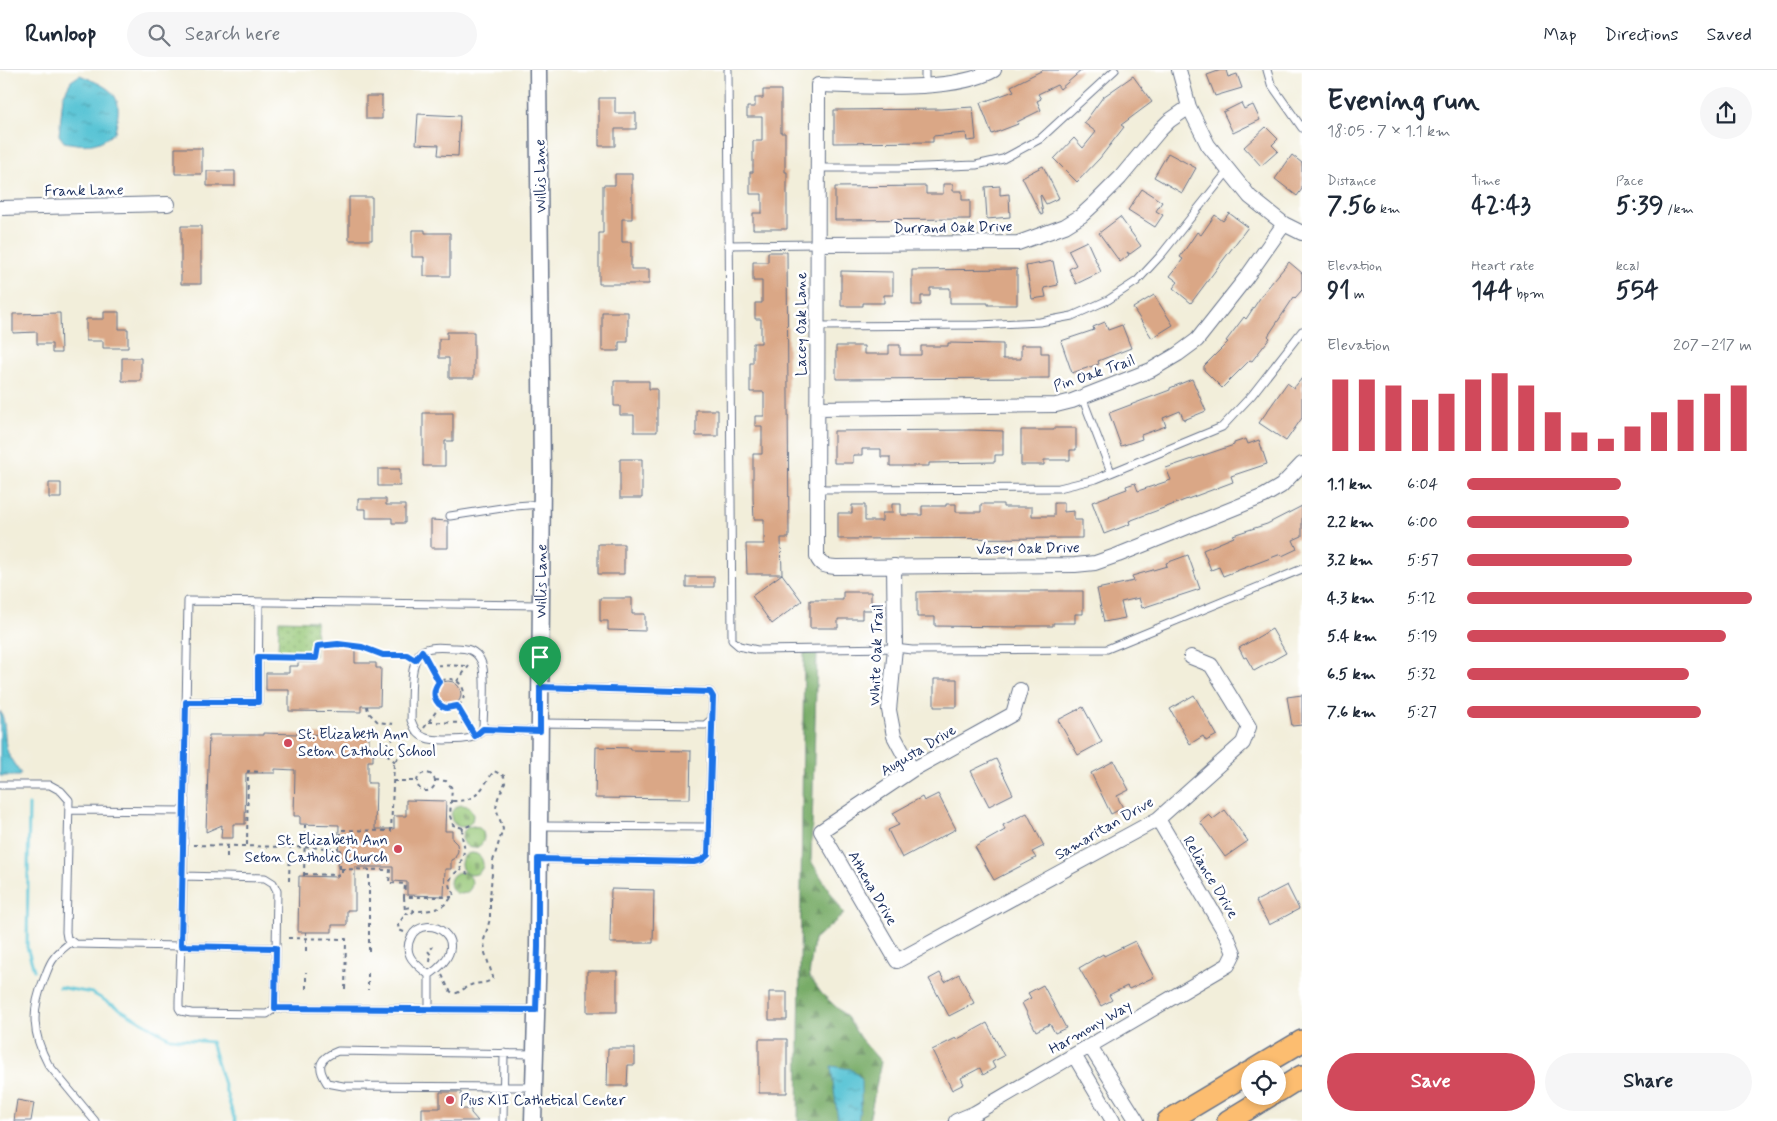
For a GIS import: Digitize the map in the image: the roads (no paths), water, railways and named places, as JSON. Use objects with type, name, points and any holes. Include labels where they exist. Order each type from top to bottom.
[{"type":"main road","points":[[1270,1060],[1302,1041]]},
{"type":"main road","points":[[1286,1086],[1302,1076]]},
{"type":"main road","points":[[1168,1121],[1241,1077]]},
{"type":"main road","points":[[1228,1121],[1254,1105]]},
{"type":"street","name":"Willis Lane","points":[[533,1121],[538,947],[542,504],[538,70]]},
{"type":"street","points":[[925,85],[967,80],[994,70]]},
{"type":"street","points":[[1179,70],[1189,107],[1208,145],[1250,197],[1284,224],[1302,233]]},
{"type":"street","name":"Lacey Oak Lane","points":[[820,563],[817,557],[818,85],[925,85]]},
{"type":"street","name":"Durrand Oak Drive","points":[[817,244],[1018,243],[1046,233],[1065,226],[1094,204],[1120,178],[1160,130],[1189,107]]},
{"type":"street","name":"Frank Lane","points":[[0,208],[168,204]]},
{"type":"street","name":"Pin Oak Trail","points":[[817,408],[1056,405],[1151,370],[1198,340],[1246,278],[1284,224]]},
{"type":"street","name":"Vasey Oak Drive","points":[[820,563],[822,566],[837,567],[1075,565],[1095,562],[1118,555],[1264,496],[1281,486],[1302,464]]},
{"type":"street","name":"White Oak Trail","points":[[894,566],[895,648],[889,710],[894,736],[912,770]]},
{"type":"street","name":"Samaritan Drive","points":[[897,961],[1158,819],[1242,743],[1249,727],[1211,665],[1191,658]]},
{"type":"street","name":"Augusta Drive","points":[[821,831],[912,770],[1013,714],[1020,690]]},
{"type":"street","name":"Reliance Drive","points":[[1158,819],[1227,936],[1234,953]]},
{"type":"street","name":"Athena Drive","points":[[821,831],[897,961]]},
{"type":"street","name":"Harmony Way","points":[[956,1121],[975,1113],[1228,965],[1234,953]]},
{"type":"street","points":[[1090,1046],[1137,1121]]},
{"type":"street","points":[[1074,1055],[1113,1121]]},
{"type":"lane","points":[[728,70],[732,640],[739,646],[757,650],[895,648],[912,650],[1107,649],[1302,569]]},
{"type":"lane","points":[[925,70],[925,85]]},
{"type":"lane","points":[[818,168],[898,168],[976,165],[1003,159],[1040,139],[1115,70]]},
{"type":"lane","points":[[1267,70],[1271,84],[1302,128]]},
{"type":"lane","points":[[817,326],[978,325],[1040,322],[1072,316],[1108,300],[1138,281],[1228,170]]},
{"type":"lane","points":[[728,245],[817,244]]},
{"type":"lane","points":[[817,489],[1059,488],[1096,479],[1222,427],[1252,395],[1302,330]]},
{"type":"lane","points":[[1082,397],[1111,472]]},
{"type":"lane","points":[[450,516],[515,506],[542,504]]},
{"type":"lane","points":[[536,1010],[275,1008],[267,1014],[191,1013],[182,1011],[179,1008],[188,601],[540,605]]},
{"type":"lane","points":[[186,702],[258,702],[259,602]]},
{"type":"lane","points":[[483,729],[483,667],[478,655],[465,648],[430,648],[422,651],[415,660],[413,667],[411,720],[414,728],[427,739],[468,739],[483,729],[706,725],[712,719]]},
{"type":"lane","points":[[538,859],[694,862],[702,860],[708,855],[713,697],[710,692],[540,687]]},
{"type":"lane","points":[[0,785],[55,786],[68,798],[66,932],[71,942],[75,944],[276,948]]},
{"type":"lane","points":[[69,810],[184,811]]},
{"type":"lane","points":[[539,826],[709,826]]},
{"type":"lane","points":[[183,876],[265,878],[273,883],[277,891],[275,1008]]},
{"type":"lane","points":[[429,975],[437,970],[448,958],[451,949],[449,938],[440,929],[433,927],[419,928],[412,936],[408,945],[410,957],[429,975],[429,1009]]},
{"type":"lane","points":[[71,942],[54,957],[40,988],[34,1017],[42,1053],[48,1064],[95,1121]]},
{"type":"lane","points":[[534,1087],[343,1086],[327,1083],[321,1074],[322,1062],[326,1055],[338,1051],[535,1054]]},
{"type":"lane","points":[[503,1121],[504,1053]]},
{"type":"water","points":[[80,75],[108,89],[114,94],[117,101],[118,109],[115,132],[97,143],[79,144],[64,142],[59,135],[63,96],[71,81]]},
{"type":"water","points":[[0,711],[4,723],[7,750],[21,774],[19,776],[0,776]]},
{"type":"water","points":[[831,1066],[851,1069],[861,1078],[861,1101],[858,1121],[838,1121]]},
{"type":"waterway","points":[[29,805],[27,947],[34,970]]},
{"type":"waterway","points":[[59,987],[92,993],[170,1038],[211,1042],[235,1121]]},
{"type":"place","name":"St. Elizabeth Ann Seton Catholic School","points":[[288,743]]},
{"type":"place","name":"St. Elizabeth Ann Seton Catholic Church","points":[[398,849]]},
{"type":"place","name":"Pius XII Cathetical Center","points":[[450,1100]]}]
